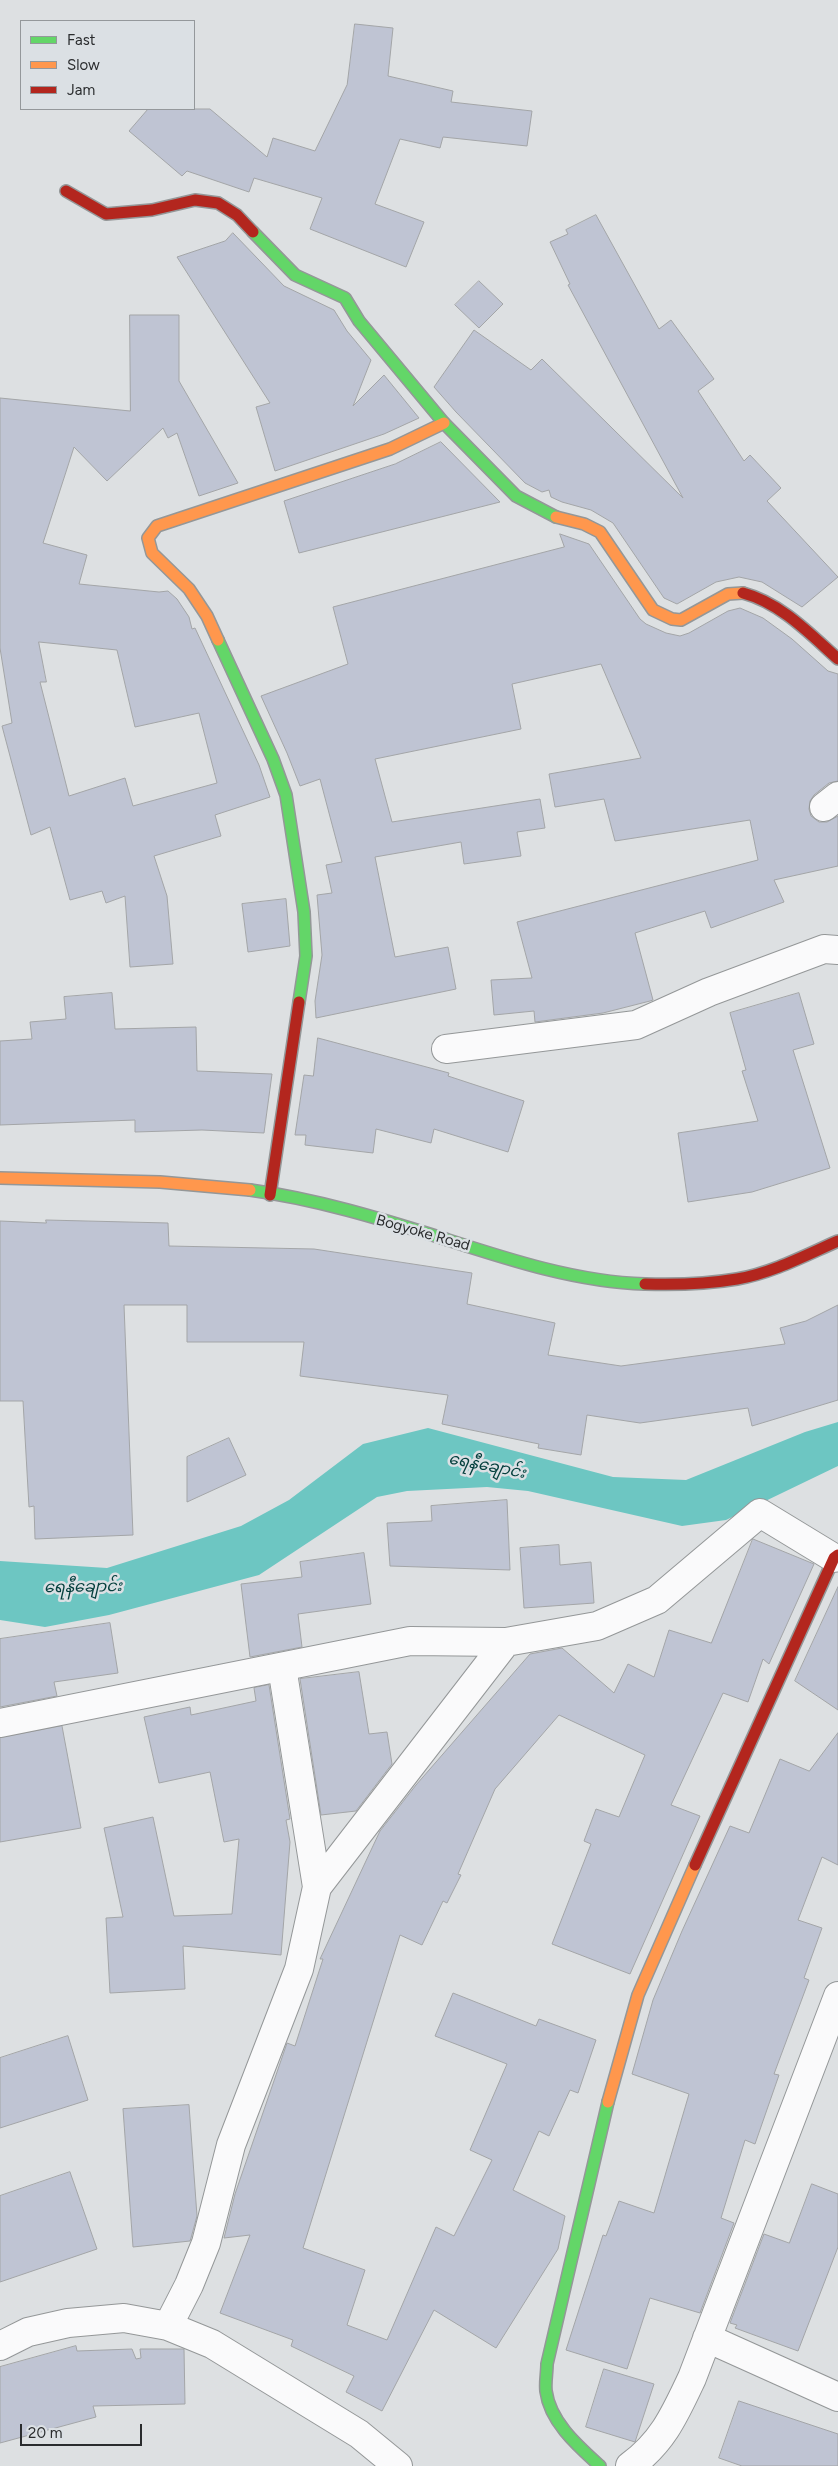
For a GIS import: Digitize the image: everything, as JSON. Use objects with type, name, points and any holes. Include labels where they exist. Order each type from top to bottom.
[{"type":"street","points":[[66,191],[106,214],[152,210],[195,200],[218,203],[237,215],[295,275],[345,298],[358,321],[444,423],[516,496],[556,517],[584,524],[600,532],[653,610],[672,619],[681,620],[730,592],[757,596],[776,606],[838,659]]},
{"type":"street","points":[[270,1195],[306,956],[304,912],[286,795],[273,759],[207,616],[189,589],[152,553],[148,538],[157,526],[390,449],[444,423]]},
{"type":"street","points":[[446,1049],[636,1025],[709,992],[824,948],[838,950]]},
{"type":"street","name":"Bogyoke Road","points":[[0,1178],[202,1184],[317,1202],[556,1270],[616,1284],[678,1287],[739,1279],[793,1261],[838,1241]]},
{"type":"street","points":[[0,1723],[410,1641],[506,1642],[597,1626],[657,1600],[760,1513],[836,1556],[642,1986],[607,2106],[547,2364],[547,2395],[555,2414],[573,2441],[600,2466]]},
{"type":"street","points":[[317,1888],[506,1642]]},
{"type":"street","points":[[168,2326],[189,2285],[206,2243],[231,2145],[299,1969],[317,1888],[282,1666]]},
{"type":"street","points":[[630,2466],[648,2453],[671,2424],[692,2378],[838,1996]]},
{"type":"street","points":[[0,2346],[28,2332],[68,2323],[124,2318],[168,2326],[212,2344],[229,2354],[359,2434],[398,2466]]},
{"type":"street","points":[[707,2338],[838,2397]]},
{"type":"water","name":"ရေနီချောင်း","points":[[838,1422],[838,1466],[726,1520],[682,1526],[528,1491],[487,1487],[407,1491],[377,1497],[259,1575],[109,1615],[45,1627],[0,1620],[0,1561],[107,1568],[241,1526],[289,1500],[363,1444],[428,1428],[613,1477],[686,1480],[805,1432]]},
{"type":"building","points":[[355,24],[393,28],[388,76],[453,91],[451,102],[532,111],[527,146],[443,137],[440,148],[400,139],[375,204],[424,222],[406,267],[310,229],[322,198],[254,178],[249,192],[187,171],[182,176],[129,131],[147,110],[210,109],[267,157],[273,138],[315,151],[347,85]]},
{"type":"building","points":[[596,215],[659,329],[671,320],[714,379],[698,391],[744,461],[750,455],[781,488],[767,501],[838,577],[802,607],[762,582],[739,577],[716,582],[677,604],[664,598],[613,523],[591,510],[551,497],[549,490],[542,492],[525,483],[434,387],[474,330],[531,370],[542,359],[683,498],[568,285],[570,284],[550,242],[568,234],[566,230]]},
{"type":"building","points":[[233,233],[284,286],[334,310],[347,331],[371,360],[353,406],[384,375],[419,418],[384,434],[275,471],[256,407],[270,403],[177,257],[225,241]]},
{"type":"building","points":[[479,281],[503,304],[479,328],[455,305]]},
{"type":"building","points":[[130,315],[179,315],[179,381],[238,483],[199,496],[177,433],[168,438],[163,428],[107,481],[74,447],[43,543],[87,555],[79,584],[159,592],[168,591],[177,599],[189,617],[192,629],[195,628],[259,765],[270,797],[215,815],[221,836],[154,856],[167,896],[173,964],[130,967],[125,896],[106,903],[102,891],[70,900],[50,827],[31,835],[2,726],[12,723],[0,648],[0,398],[130,411]],"holes":[[[39,642],[117,650],[135,727],[199,713],[217,783],[133,806],[125,778],[69,796],[40,682],[46,682]]]},
{"type":"building","points":[[441,442],[500,502],[299,553],[284,501],[395,464]]},
{"type":"building","points":[[560,534],[589,544],[640,619],[646,624],[666,633],[680,636],[728,611],[740,608],[763,618],[792,639],[828,671],[838,674],[838,781],[829,783],[814,795],[810,801],[809,809],[811,816],[819,822],[827,822],[838,816],[838,866],[774,880],[784,902],[711,928],[705,911],[635,933],[653,1000],[603,1013],[535,1022],[534,1011],[494,1015],[491,980],[532,978],[517,922],[758,860],[750,820],[615,841],[604,799],[555,807],[549,774],[641,758],[601,664],[512,684],[521,729],[375,759],[392,822],[540,799],[545,828],[517,832],[521,856],[464,864],[461,842],[375,857],[395,957],[448,947],[456,989],[316,1018],[315,1001],[322,955],[317,895],[332,893],[326,865],[342,862],[320,779],[300,786],[261,696],[348,664],[333,607],[564,547]]},
{"type":"building","points":[[286,899],[290,946],[248,952],[242,904]]},
{"type":"building","points":[[112,993],[115,1029],[196,1027],[197,1071],[272,1074],[264,1133],[202,1130],[135,1132],[135,1120],[0,1125],[0,1041],[32,1039],[30,1022],[66,1019],[64,997]]},
{"type":"building","points":[[799,993],[814,1044],[793,1050],[830,1168],[752,1192],[688,1202],[678,1133],[758,1121],[742,1071],[746,1070],[730,1013]]},
{"type":"building","points":[[318,1038],[449,1073],[448,1076],[524,1101],[508,1152],[434,1129],[431,1143],[376,1129],[373,1153],[305,1145],[306,1135],[295,1135],[304,1075],[313,1076]]},
{"type":"building","points":[[46,1220],[168,1223],[169,1246],[314,1249],[472,1273],[467,1304],[555,1323],[548,1355],[621,1366],[785,1344],[780,1328],[806,1321],[838,1305],[838,1400],[752,1426],[748,1408],[640,1423],[587,1415],[581,1455],[538,1448],[539,1444],[442,1424],[448,1395],[300,1376],[304,1342],[187,1342],[187,1305],[124,1305],[133,1535],[35,1539],[34,1506],[29,1507],[23,1401],[0,1401],[0,1221],[46,1223]]},
{"type":"building","points":[[229,1438],[246,1475],[187,1502],[187,1457]]},
{"type":"building","points":[[507,1500],[510,1570],[390,1566],[387,1523],[432,1521],[431,1506]]},
{"type":"building","points":[[753,1539],[814,1564],[769,1664],[763,1659],[748,1702],[723,1693],[671,1805],[700,1816],[630,1974],[552,1944],[591,1844],[584,1841],[596,1809],[619,1817],[645,1755],[559,1715],[495,1789],[458,1874],[461,1875],[447,1903],[443,1901],[422,1945],[400,1935],[303,2248],[365,2270],[347,2325],[387,2340],[436,2227],[454,2236],[492,2160],[470,2150],[507,2064],[435,2036],[453,1993],[536,2026],[539,2019],[596,2040],[578,2093],[570,2090],[549,2136],[539,2131],[513,2190],[565,2216],[558,2249],[496,2348],[434,2310],[382,2411],[346,2392],[354,2376],[291,2346],[293,2340],[220,2313],[250,2235],[224,2238],[235,2194],[287,2043],[295,2046],[323,1959],[320,1959],[380,1831],[416,1785],[530,1654],[562,1648],[614,1693],[628,1664],[654,1677],[669,1630],[711,1643]]},
{"type":"building","points":[[559,1545],[560,1565],[591,1562],[594,1603],[524,1608],[520,1548]]},
{"type":"building","points":[[364,1553],[371,1604],[298,1614],[302,1647],[250,1657],[241,1584],[302,1577],[300,1562]]},
{"type":"building","points":[[838,1587],[838,1710],[795,1681]]},
{"type":"building","points":[[110,1623],[118,1673],[54,1682],[57,1696],[0,1707],[0,1639]]},
{"type":"building","points":[[359,1672],[369,1734],[387,1732],[392,1764],[356,1811],[321,1815],[300,1679]]},
{"type":"building","points":[[269,1685],[290,1819],[286,1820],[290,1842],[281,1955],[183,1946],[185,1989],[110,1993],[106,1918],[123,1917],[104,1828],[153,1817],[174,1916],[232,1914],[239,1839],[224,1842],[210,1772],[159,1783],[144,1717],[190,1707],[191,1715],[256,1701],[254,1688]]},
{"type":"building","points":[[62,1726],[81,1828],[0,1842],[0,1738]]},
{"type":"building","points":[[838,1733],[838,1865],[822,1857],[798,1920],[822,1928],[804,1978],[809,1980],[774,2074],[779,2075],[755,2144],[745,2140],[721,2218],[734,2223],[700,2313],[650,2298],[627,2369],[566,2350],[603,2235],[606,2236],[619,2201],[654,2213],[689,2094],[632,2074],[653,2000],[682,1931],[730,1826],[749,1833],[780,1759],[809,1771]]},
{"type":"building","points":[[68,2036],[88,2100],[0,2128],[0,2058]]},
{"type":"building","points":[[189,2105],[197,2216],[190,2241],[133,2247],[123,2109]]},
{"type":"building","points":[[70,2172],[97,2249],[0,2282],[0,2196]]},
{"type":"building","points":[[812,2184],[838,2194],[838,2247],[798,2351],[735,2328],[737,2325],[730,2323],[764,2234],[789,2243]]},
{"type":"building","points":[[76,2346],[77,2351],[132,2349],[136,2359],[141,2358],[140,2349],[184,2349],[185,2404],[93,2406],[96,2417],[0,2443],[0,2367]]},
{"type":"building","points":[[604,2369],[654,2384],[635,2442],[586,2427]]},
{"type":"building","points":[[739,2401],[838,2434],[838,2466],[742,2466],[719,2458]]},
{"type":"traffic: fast","points":[[253,232],[295,275],[345,298],[359,321],[444,423],[516,496],[556,517]]},
{"type":"traffic: fast","points":[[218,640],[273,759],[286,795],[304,912],[306,956],[299,1002]]},
{"type":"traffic: fast","points":[[250,1190],[299,1198],[347,1210],[542,1268],[593,1279],[645,1284]]},
{"type":"traffic: fast","points":[[600,2466],[574,2442],[559,2423],[549,2402],[546,2384],[547,2364],[608,2102]]},
{"type":"traffic: slow","points":[[218,640],[207,616],[189,589],[152,553],[148,538],[157,526],[390,449],[444,423]]},
{"type":"traffic: slow","points":[[556,517],[584,524],[600,532],[653,610],[672,619],[681,620],[728,594],[743,593]]},
{"type":"traffic: slow","points":[[0,1178],[160,1182],[250,1190]]},
{"type":"traffic: slow","points":[[608,2102],[638,1995],[695,1865]]},
{"type":"traffic: jam","points":[[66,191],[106,214],[152,210],[195,200],[218,203],[237,215],[253,232]]},
{"type":"traffic: jam","points":[[743,593],[770,604],[794,620],[838,659]]},
{"type":"traffic: jam","points":[[270,1195],[299,1002]]},
{"type":"traffic: jam","points":[[645,1284],[703,1283],[737,1279],[789,1263],[838,1241]]},
{"type":"traffic: jam","points":[[695,1865],[834,1558],[838,1555]]}]
